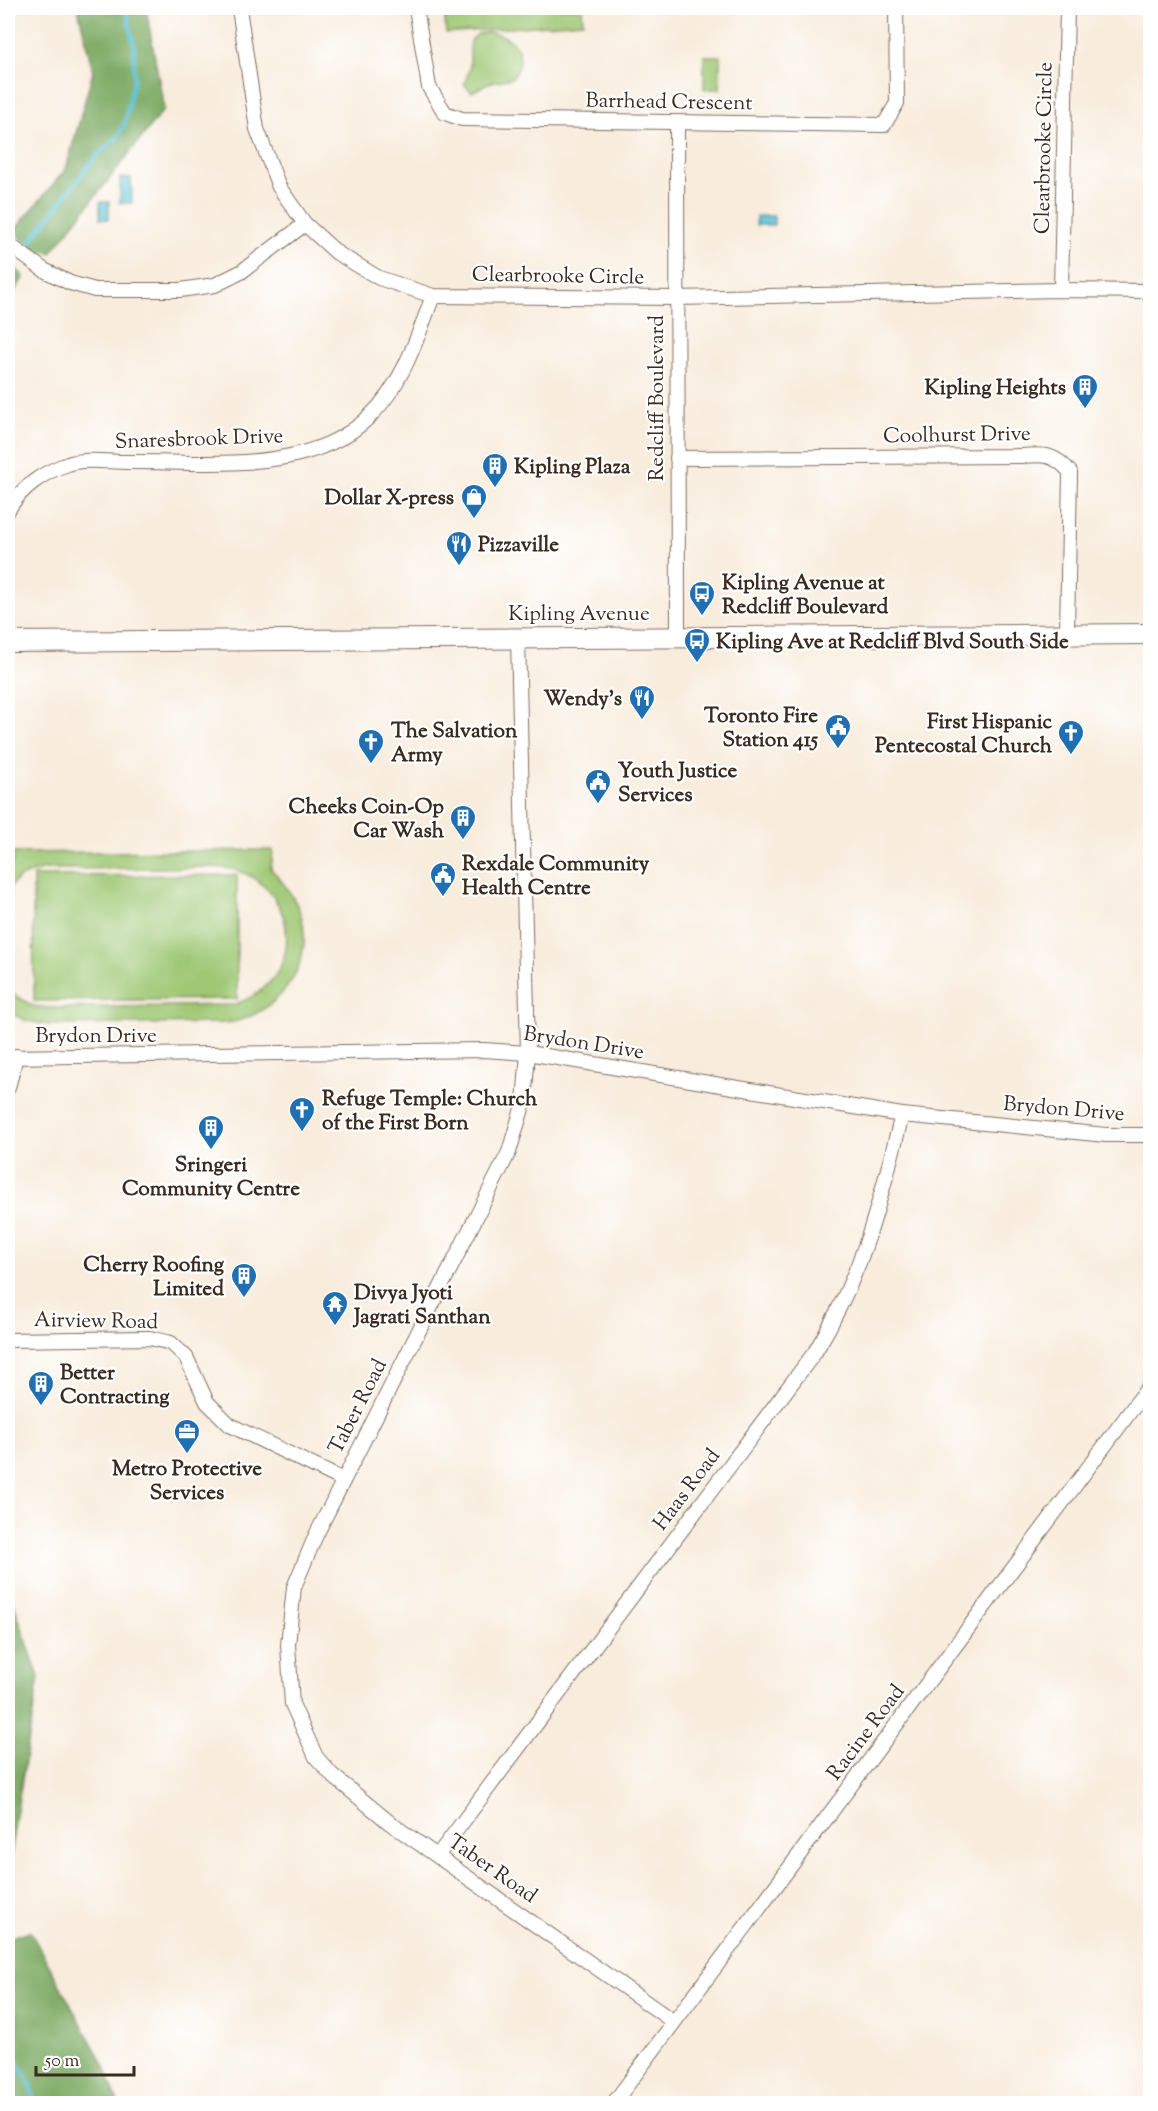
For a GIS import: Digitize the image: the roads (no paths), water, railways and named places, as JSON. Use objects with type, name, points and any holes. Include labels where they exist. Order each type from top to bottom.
[{"type":"main road","name":"Kipling Avenue","points":[[8,642],[1150,634]]},
{"type":"street","name":"Clearbrooke Circle","points":[[239,8],[256,129],[279,187],[305,224],[338,253],[380,278],[433,296],[676,298],[1061,290],[1150,291]]},
{"type":"street","name":"Barrhead Crescent","points":[[416,8],[429,87],[445,112],[462,118],[884,125],[897,103],[896,8]]},
{"type":"street","name":"Clearbrooke Circle","points":[[1061,290],[1067,8]]},
{"type":"street","name":"Redcliff Boulevard","points":[[677,123],[678,637]]},
{"type":"street","points":[[15,250],[70,283],[96,290],[180,290],[215,285],[241,272],[305,224]]},
{"type":"street","name":"Snaresbrook Drive","points":[[8,510],[15,497],[34,480],[69,463],[280,460],[334,443],[370,416],[401,375],[433,296]]},
{"type":"street","name":"Coolhurst Drive","points":[[676,458],[1043,454],[1053,456],[1070,472],[1067,633]]},
{"type":"street","name":"Taber Road","points":[[518,638],[528,1053],[524,1102],[509,1152],[316,1535],[294,1587],[288,1645],[292,1704],[316,1757],[332,1775],[390,1822],[674,2022]]},
{"type":"street","name":"Brydon Drive","points":[[12,1057],[484,1050],[528,1053],[902,1114],[1106,1135],[1150,1135]]},
{"type":"street","points":[[8,1088],[12,1057]]},
{"type":"street","name":"Haas Road","points":[[438,1855],[815,1352],[838,1315],[859,1269],[875,1223],[902,1114]]},
{"type":"street","name":"Airview Road","points":[[8,1340],[150,1338],[171,1343],[186,1357],[207,1402],[230,1425],[344,1480]]},
{"type":"street","name":"Racine Road","points":[[613,2103],[1150,1385]]},
{"type":"water","points":[[120,178],[131,178],[132,203],[120,203]]},
{"type":"water","points":[[100,202],[109,202],[109,219],[100,219]]},
{"type":"water","points":[[756,216],[774,216],[774,225],[756,225]]},
{"type":"waterway","points":[[26,247],[97,155],[117,138],[125,122],[134,79],[134,46],[126,8]]},
{"type":"waterway","points":[[8,271],[13,263]]},
{"type":"waterway","points":[[8,2047],[31,2085],[34,2104]]},
{"type":"place","name":"Kipling Heights","points":[[1085,410]]},
{"type":"place","name":"Kipling Plaza","points":[[495,489]]},
{"type":"place","name":"Dollar X-press","points":[[474,520]]},
{"type":"place","name":"Pizzaville","points":[[459,567]]},
{"type":"place","name":"Kipling Avenue at Redcliff Boulevard","points":[[702,617]]},
{"type":"place","name":"Kipling Ave at Redcliff Blvd South Side","points":[[697,664]]},
{"type":"place","name":"Wendy's","points":[[642,721]]},
{"type":"place","name":"Toronto Fire Station 415","points":[[838,750]]},
{"type":"place","name":"First Hispanic Pentecostal Church","points":[[1071,756]]},
{"type":"place","name":"The Salvation Army","points":[[371,765]]},
{"type":"place","name":"Youth Justice Services","points":[[598,805]]},
{"type":"place","name":"Cheeks Coin-Op Car Wash","points":[[463,841]]},
{"type":"place","name":"Rexdale Community Health Centre","points":[[443,898]]},
{"type":"place","name":"Refuge Temple: Church of the First Born","points":[[302,1133]]},
{"type":"place","name":"Sringeri Community Centre","points":[[211,1151]]},
{"type":"place","name":"Cherry Roofing Limited","points":[[244,1299]]},
{"type":"place","name":"Divya Jyoti Jagrati Santhan","points":[[335,1327]]},
{"type":"place","name":"Better Contracting","points":[[41,1407]]},
{"type":"place","name":"Metro Protective Services","points":[[187,1455]]}]
